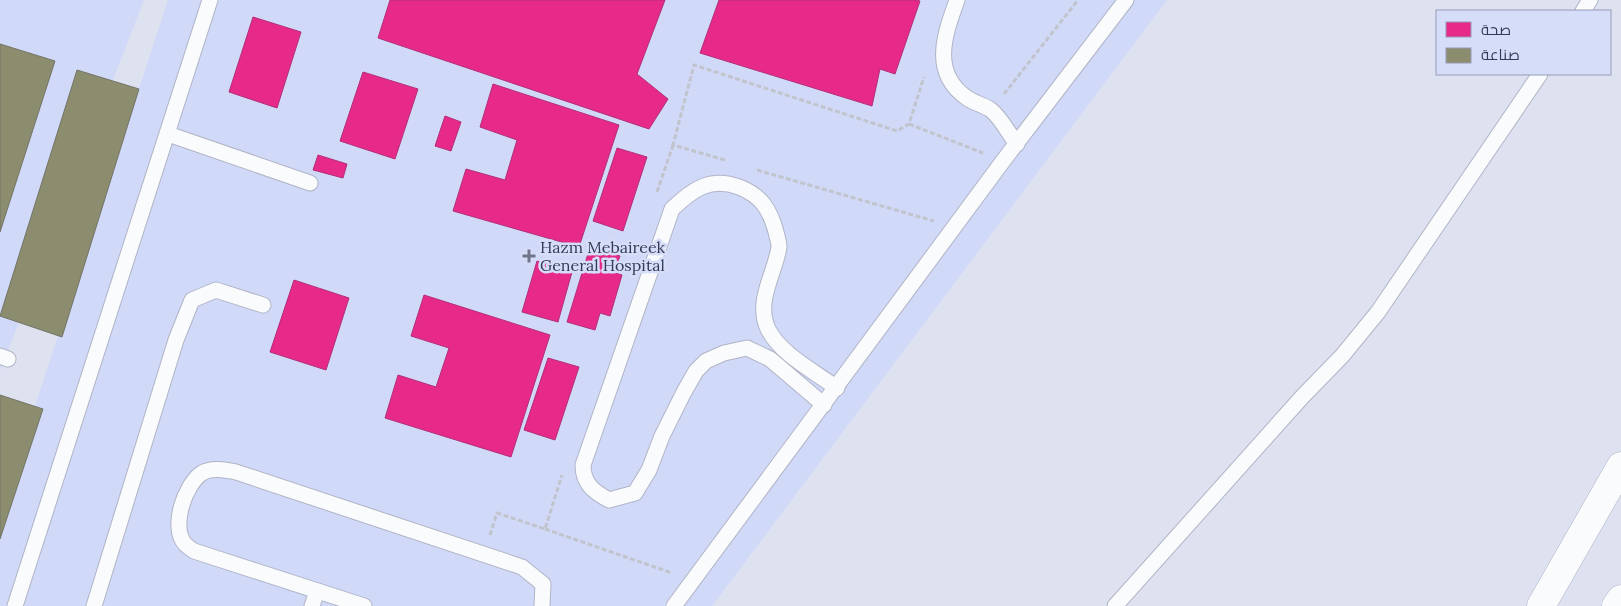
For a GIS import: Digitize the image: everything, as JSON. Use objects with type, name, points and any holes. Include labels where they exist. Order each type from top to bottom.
[{"type":"highway","points":[[1541,606],[1621,466]]},
{"type":"highway","points":[[1616,606],[1621,599]]},
{"type":"lane","points":[[15,606],[210,0]]},
{"type":"lane","points":[[958,0],[944,37],[943,64],[952,82],[966,97],[992,111],[1017,144]]},
{"type":"lane","points":[[674,606],[1004,161],[1126,0]]},
{"type":"lane","points":[[1115,606],[1245,460],[1342,356],[1378,312],[1410,268],[1539,75]]},
{"type":"lane","points":[[168,134],[310,184]]},
{"type":"lane","points":[[824,405],[770,359],[747,348],[724,353],[706,361],[696,371],[662,436],[649,470],[634,493],[609,500],[594,492],[583,477],[583,465],[672,209],[693,189],[712,184],[732,184],[749,191],[762,200],[771,214],[779,246],[763,305],[767,327],[774,340],[837,388]]},
{"type":"lane","points":[[94,606],[176,340],[192,300],[216,290],[263,305]]},
{"type":"lane","points":[[364,606],[194,551],[185,544],[182,538],[178,517],[184,497],[192,483],[202,473],[213,470],[236,472],[522,566],[543,584],[542,606]]},
{"type":"lane","points":[[312,606],[317,591]]},
{"type":"path","points":[[992,111],[1078,0]]},
{"type":"path","points":[[654,200],[673,145],[694,65],[897,131],[909,124],[926,71]]},
{"type":"path","points":[[909,124],[1004,161]]},
{"type":"path","points":[[673,145],[730,162]]},
{"type":"path","points":[[748,167],[955,227]]},
{"type":"path","points":[[545,529],[565,465]]},
{"type":"path","points":[[484,554],[496,513],[674,574],[679,566]]},
{"type":"shaded area","points":[[0,0],[144,0],[0,371]]},
{"type":"shaded area","name":"Hazm Mebaireek General Hospital","points":[[168,0],[1167,0],[712,606],[0,606],[0,513]]},
{"type":"building: صحة","points":[[390,0],[665,0],[637,74],[668,99],[649,129],[378,38]]},
{"type":"building: صحة","points":[[719,0],[920,1],[895,74],[880,69],[872,106],[700,53]]},
{"type":"building: صحة","points":[[253,17],[301,32],[277,108],[229,92]]},
{"type":"building: صحة","points":[[363,72],[418,89],[395,159],[340,141]]},
{"type":"building: صحة","points":[[493,84],[619,125],[579,247],[453,211],[466,169],[505,180],[517,140],[480,127]]},
{"type":"building: صحة","points":[[445,116],[461,122],[451,151],[435,146]]},
{"type":"building: صحة","points":[[617,148],[647,157],[623,231],[593,221]]},
{"type":"building: صحة","points":[[318,155],[347,164],[343,178],[313,170]]},
{"type":"building: صحة","points":[[590,247],[620,256],[614,272],[622,275],[610,316],[600,313],[595,330],[567,322]]},
{"type":"building: صحة","points":[[537,261],[572,272],[558,322],[522,312]]},
{"type":"building: صحة","points":[[294,280],[349,298],[326,370],[270,352]]},
{"type":"building: صحة","points":[[424,295],[550,335],[511,457],[385,418],[398,375],[436,387],[449,348],[411,336]]},
{"type":"building: صحة","points":[[548,358],[579,367],[555,440],[524,430]]},
{"type":"building: صناعة","points":[[0,44],[55,61],[0,232]]},
{"type":"building: صناعة","points":[[77,70],[139,89],[62,337],[0,316]]},
{"type":"building: صناعة","points":[[0,395],[43,409],[0,539]]},
{"type":"place","name":"Hazm Mebaireek General Hospital","points":[[529,256]]}]
